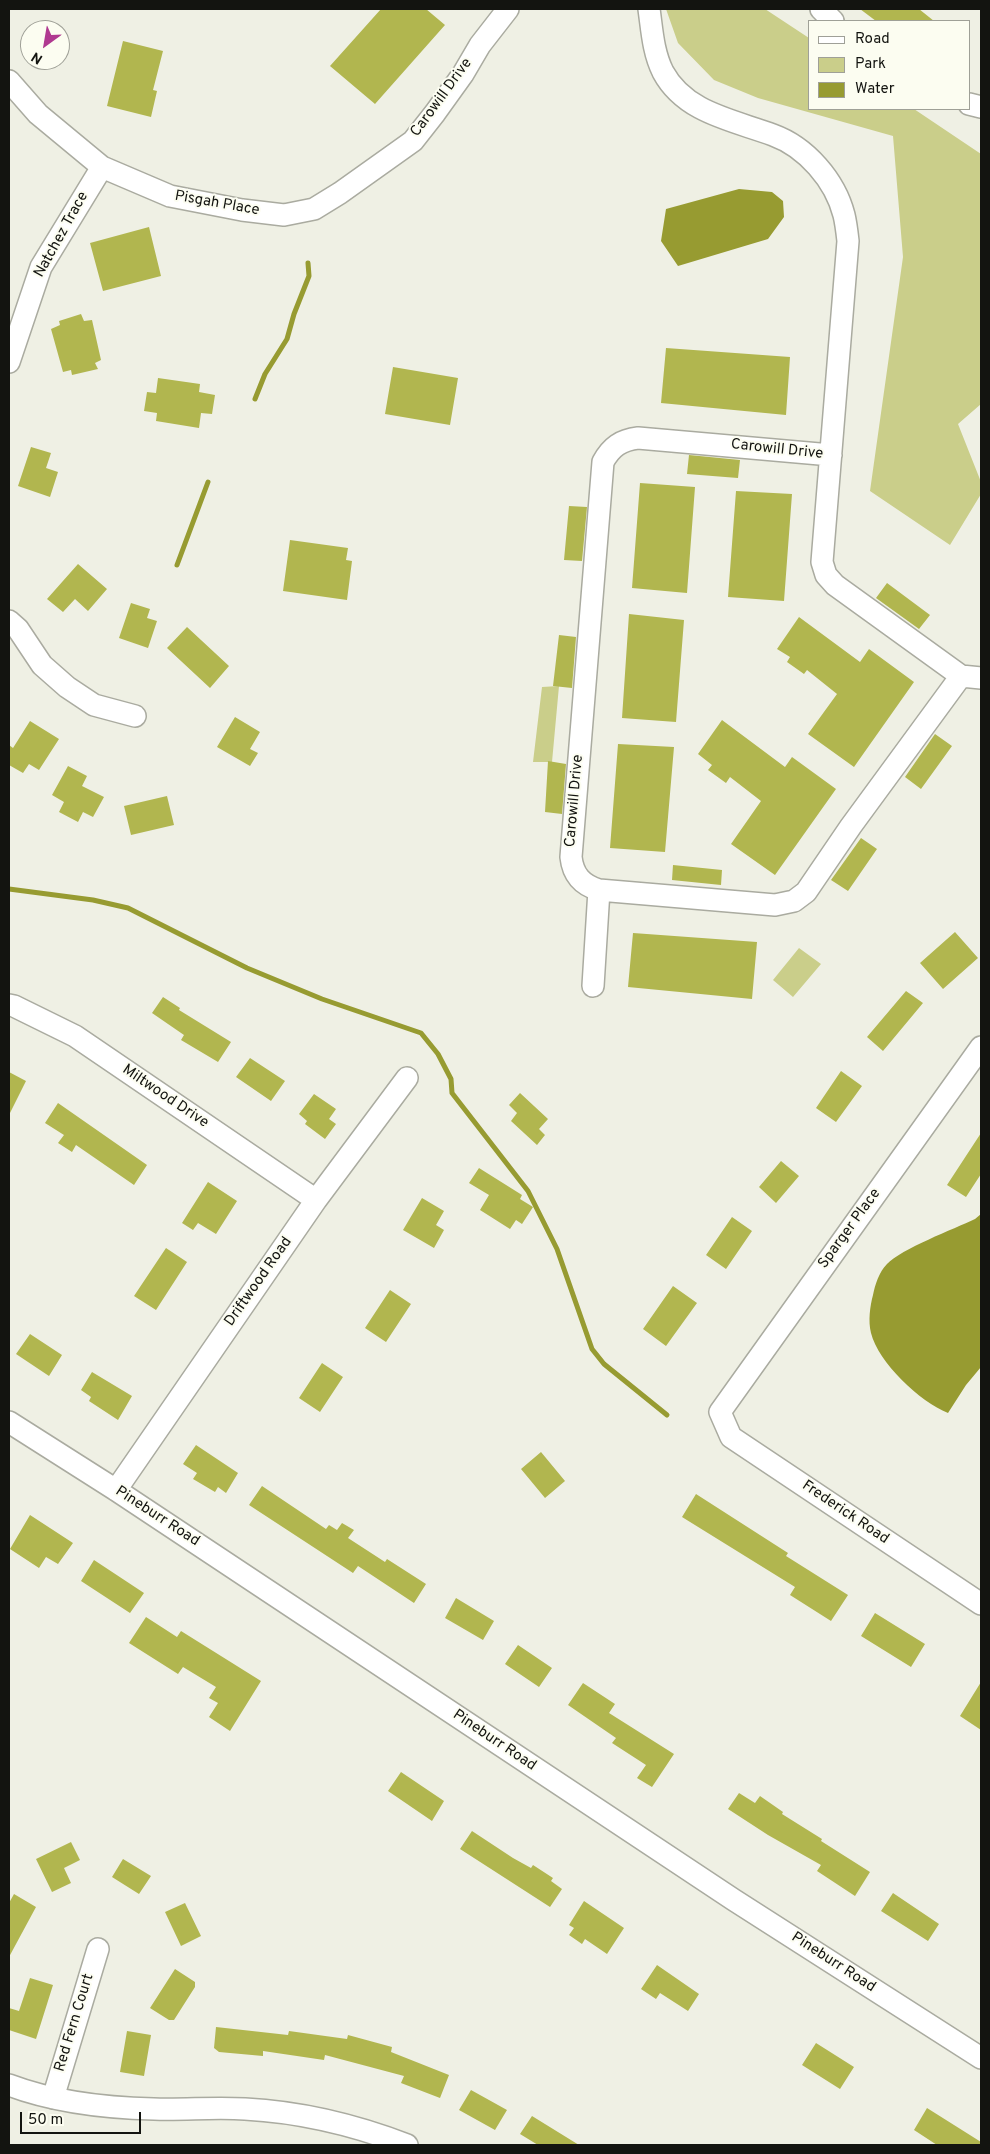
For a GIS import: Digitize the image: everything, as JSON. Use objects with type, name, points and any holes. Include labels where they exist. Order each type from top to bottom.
[{"type":"street","name":"Carowill Drive","points":[[340,193],[413,141],[436,113],[480,45],[508,9]]},
{"type":"street","name":"Carowill Drive","points":[[649,9],[653,42],[664,72],[680,93],[702,110],[722,119],[774,135],[797,147],[814,163],[831,185],[844,213],[848,241],[831,455],[822,562],[826,575],[836,585],[888,624],[971,677],[851,826],[806,892],[799,898],[784,904],[775,905],[599,890],[582,882],[572,866],[571,857],[603,462],[607,454],[616,445],[626,440],[638,438],[831,455]]},
{"type":"street","points":[[821,9],[832,20]]},
{"type":"street","name":"Pisgah Place","points":[[9,81],[38,114],[102,167],[170,196],[242,210],[284,214],[314,208],[340,193]]},
{"type":"street","name":"Natchez Trace","points":[[9,362],[41,267],[102,167]]},
{"type":"street","points":[[9,621],[18,629],[42,665],[67,687],[94,706],[135,716]]},
{"type":"street","points":[[592,986],[599,890]]},
{"type":"street","name":"Miltwood Drive","points":[[9,1005],[75,1036],[316,1200]]},
{"type":"street","name":"Sparger Place","points":[[720,1412],[981,1047]]},
{"type":"street","name":"Driftwood Road","points":[[116,1490],[316,1200],[408,1078]]},
{"type":"street","name":"Frederick Road","points":[[720,1412],[731,1436],[981,1604]]},
{"type":"street","name":"Pineburr Road","points":[[9,1422],[116,1490],[726,1894],[981,2058]]},
{"type":"street","name":"Red Fern Court","points":[[53,2098],[98,1948]]},
{"type":"street","points":[[9,2085],[53,2098],[91,2104],[152,2109],[244,2109],[294,2113],[342,2123],[408,2145]]},
{"type":"green space","points":[[666,9],[765,9],[808,37],[808,110],[915,110],[981,154],[981,404],[958,424],[981,482],[981,494],[950,545],[870,491],[903,257],[893,136],[758,98],[714,80],[678,43]]},
{"type":"green space","points":[[559,686],[552,762],[533,762],[542,687]]},
{"type":"green space","points":[[799,948],[821,964],[793,997],[773,980]]},
{"type":"water","points":[[739,189],[772,192],[783,201],[784,217],[768,239],[678,266],[661,241],[666,209]]},
{"type":"water","points":[[981,1214],[981,1367],[966,1385],[948,1413],[937,1408],[913,1390],[882,1356],[871,1333],[871,1304],[875,1287],[884,1267],[894,1258],[915,1246],[975,1219]]},
{"type":"building","points":[[381,9],[426,9],[445,25],[375,104],[330,66]]},
{"type":"building","points":[[860,9],[919,9],[933,20],[875,20]]},
{"type":"building","points":[[123,41],[163,51],[153,90],[157,91],[151,117],[107,106]]},
{"type":"building","points":[[149,227],[161,276],[103,291],[90,243]]},
{"type":"building","points":[[81,314],[84,321],[92,320],[101,360],[95,363],[98,369],[72,375],[71,370],[63,372],[51,329],[60,325],[59,321]]},
{"type":"building","points":[[666,348],[790,357],[786,415],[661,403]]},
{"type":"building","points":[[393,367],[458,378],[450,425],[385,414]]},
{"type":"building","points":[[158,378],[200,384],[199,392],[215,395],[212,414],[201,413],[199,428],[156,421],[157,413],[144,411],[147,392],[156,393]]},
{"type":"building","points":[[31,447],[51,453],[46,468],[58,472],[50,497],[18,486]]},
{"type":"building","points":[[689,455],[740,460],[738,478],[687,474]]},
{"type":"building","points":[[640,483],[695,487],[687,593],[632,588]]},
{"type":"building","points":[[736,491],[792,494],[784,601],[728,597]]},
{"type":"building","points":[[569,506],[587,507],[582,561],[564,560]]},
{"type":"building","points":[[290,540],[348,548],[346,560],[352,561],[347,600],[283,591]]},
{"type":"building","points":[[78,564],[107,589],[88,611],[75,599],[63,612],[47,599]]},
{"type":"building","points":[[887,583],[930,615],[919,629],[876,598]]},
{"type":"building","points":[[131,603],[150,609],[147,618],[157,621],[148,648],[119,638]]},
{"type":"building","points":[[629,614],[684,620],[676,722],[622,718]]},
{"type":"building","points":[[799,617],[860,662],[869,649],[914,682],[854,767],[808,734],[837,694],[807,670],[804,674],[787,662],[790,657],[777,649]]},
{"type":"building","points":[[187,627],[229,666],[210,688],[167,648]]},
{"type":"building","points":[[559,635],[576,637],[572,688],[553,686]]},
{"type":"building","points":[[235,717],[260,732],[250,749],[258,753],[250,766],[217,747]]},
{"type":"building","points":[[722,720],[785,767],[792,757],[836,789],[775,875],[731,844],[761,801],[730,777],[726,783],[708,770],[712,765],[698,754]]},
{"type":"building","points":[[30,721],[59,739],[39,770],[29,764],[23,773],[9,765],[9,745],[13,748]]},
{"type":"building","points":[[935,734],[952,746],[921,789],[905,777]]},
{"type":"building","points":[[618,744],[674,747],[665,852],[610,848]]},
{"type":"building","points":[[548,761],[566,764],[562,814],[545,812]]},
{"type":"building","points":[[68,766],[87,776],[82,786],[104,797],[93,817],[83,812],[78,822],[59,812],[64,802],[52,795]]},
{"type":"building","points":[[167,796],[174,825],[131,835],[124,806]]},
{"type":"building","points":[[861,838],[877,849],[848,891],[831,880]]},
{"type":"building","points":[[673,865],[722,870],[721,885],[672,880]]},
{"type":"building","points":[[955,932],[978,958],[943,989],[920,963]]},
{"type":"building","points":[[633,933],[757,942],[752,999],[628,987]]},
{"type":"building","points":[[906,991],[923,1003],[883,1051],[867,1037]]},
{"type":"building","points":[[163,997],[180,1008],[179,1010],[231,1042],[218,1062],[181,1040],[184,1035],[152,1013]]},
{"type":"building","points":[[250,1058],[285,1081],[271,1101],[236,1077]]},
{"type":"building","points":[[841,1071],[862,1086],[836,1122],[816,1108]]},
{"type":"building","points":[[9,1072],[26,1081],[9,1115]]},
{"type":"building","points":[[520,1093],[548,1119],[539,1129],[545,1135],[537,1145],[511,1121],[517,1113],[509,1105]]},
{"type":"building","points":[[314,1094],[336,1109],[329,1119],[336,1124],[325,1139],[305,1124],[307,1121],[299,1114]]},
{"type":"building","points":[[58,1103],[147,1165],[134,1185],[76,1145],[72,1152],[58,1143],[64,1135],[45,1123]]},
{"type":"building","points":[[981,1133],[981,1174],[966,1197],[947,1185]]},
{"type":"building","points":[[781,1161],[799,1176],[776,1203],[759,1187]]},
{"type":"building","points":[[479,1168],[522,1195],[520,1199],[533,1207],[522,1224],[516,1220],[510,1229],[480,1210],[489,1195],[469,1183]]},
{"type":"building","points":[[208,1182],[237,1201],[216,1234],[198,1223],[193,1230],[182,1223]]},
{"type":"building","points":[[422,1198],[444,1211],[436,1225],[444,1230],[434,1248],[403,1230]]},
{"type":"building","points":[[732,1217],[752,1231],[726,1269],[706,1255]]},
{"type":"building","points":[[166,1248],[187,1262],[156,1310],[134,1296]]},
{"type":"building","points":[[673,1286],[697,1303],[666,1346],[643,1329]]},
{"type":"building","points":[[390,1290],[411,1304],[386,1342],[365,1328]]},
{"type":"building","points":[[30,1334],[62,1355],[49,1376],[16,1354]]},
{"type":"building","points":[[322,1363],[343,1377],[320,1412],[299,1398]]},
{"type":"building","points":[[92,1372],[132,1396],[118,1420],[89,1401],[91,1397],[81,1390]]},
{"type":"building","points":[[196,1445],[238,1473],[226,1493],[218,1487],[215,1492],[193,1479],[197,1473],[183,1464]]},
{"type":"building","points":[[541,1452],[565,1481],[545,1498],[521,1469]]},
{"type":"building","points":[[262,1486],[326,1529],[329,1525],[337,1530],[342,1523],[354,1530],[348,1538],[385,1562],[387,1559],[426,1584],[414,1603],[358,1566],[353,1573],[249,1505]]},
{"type":"building","points":[[696,1494],[788,1553],[786,1556],[848,1595],[831,1621],[790,1595],[795,1587],[682,1517]]},
{"type":"building","points":[[30,1515],[73,1543],[58,1564],[46,1557],[39,1568],[10,1549]]},
{"type":"building","points":[[94,1560],[144,1593],[130,1613],[81,1581]]},
{"type":"building","points":[[456,1598],[494,1621],[483,1640],[445,1618]]},
{"type":"building","points":[[875,1613],[925,1644],[911,1667],[861,1636]]},
{"type":"building","points":[[146,1617],[177,1637],[181,1631],[261,1681],[230,1731],[209,1717],[218,1703],[209,1698],[216,1687],[183,1667],[178,1674],[129,1643]]},
{"type":"building","points":[[518,1645],[552,1668],[539,1687],[505,1664]]},
{"type":"building","points":[[981,1682],[981,1730],[960,1716]]},
{"type":"building","points":[[583,1683],[615,1704],[609,1713],[674,1754],[652,1787],[637,1778],[646,1765],[612,1743],[616,1738],[568,1705]]},
{"type":"building","points":[[401,1772],[444,1801],[432,1821],[388,1791]]},
{"type":"building","points":[[739,1793],[755,1803],[760,1796],[783,1812],[782,1814],[822,1839],[821,1841],[870,1872],[855,1896],[817,1871],[821,1865],[768,1835],[728,1809]]},
{"type":"building","points":[[472,1831],[513,1858],[531,1868],[533,1865],[553,1878],[551,1881],[562,1889],[550,1907],[460,1849]]},
{"type":"building","points":[[71,1842],[80,1860],[64,1868],[71,1883],[52,1892],[36,1859]]},
{"type":"building","points":[[123,1859],[151,1876],[139,1894],[112,1877]]},
{"type":"building","points":[[893,1893],[939,1924],[928,1941],[881,1911]]},
{"type":"building","points":[[14,1894],[36,1907],[9,1957],[9,1903]]},
{"type":"building","points":[[584,1901],[624,1928],[607,1954],[585,1939],[582,1944],[569,1935],[574,1928],[569,1925]]},
{"type":"building","points":[[185,1903],[201,1936],[181,1946],[165,1912]]},
{"type":"building","points":[[657,1965],[699,1994],[688,2011],[660,1993],[656,1999],[641,1989]]},
{"type":"building","points":[[175,1969],[195,1982],[195,1987],[174,2020],[169,2020],[150,2008]]},
{"type":"building","points":[[30,1978],[53,1985],[36,2039],[9,2030],[9,2008],[19,2011]]},
{"type":"building","points":[[216,2027],[288,2035],[289,2031],[347,2039],[348,2035],[392,2047],[391,2052],[449,2075],[440,2098],[401,2083],[404,2076],[325,2055],[324,2060],[263,2051],[263,2056],[219,2052],[214,2048]]},
{"type":"building","points":[[127,2031],[151,2035],[144,2076],[120,2072]]},
{"type":"building","points":[[816,2043],[854,2067],[840,2089],[802,2065]]},
{"type":"building","points":[[471,2090],[507,2110],[495,2130],[459,2110]]},
{"type":"building","points":[[927,2108],[981,2142],[981,2145],[937,2145],[914,2130]]},
{"type":"building","points":[[532,2116],[579,2145],[538,2145],[520,2134]]},
{"type":"waterway","points":[[255,399],[265,374],[287,339],[294,314],[309,276],[308,263]]},
{"type":"waterway","points":[[177,565],[208,482]]},
{"type":"waterway","points":[[9,889],[93,900],[128,908],[247,968],[322,999],[421,1033],[438,1054],[451,1079],[452,1093],[528,1191],[557,1249],[592,1349],[604,1364],[667,1415]]}]
